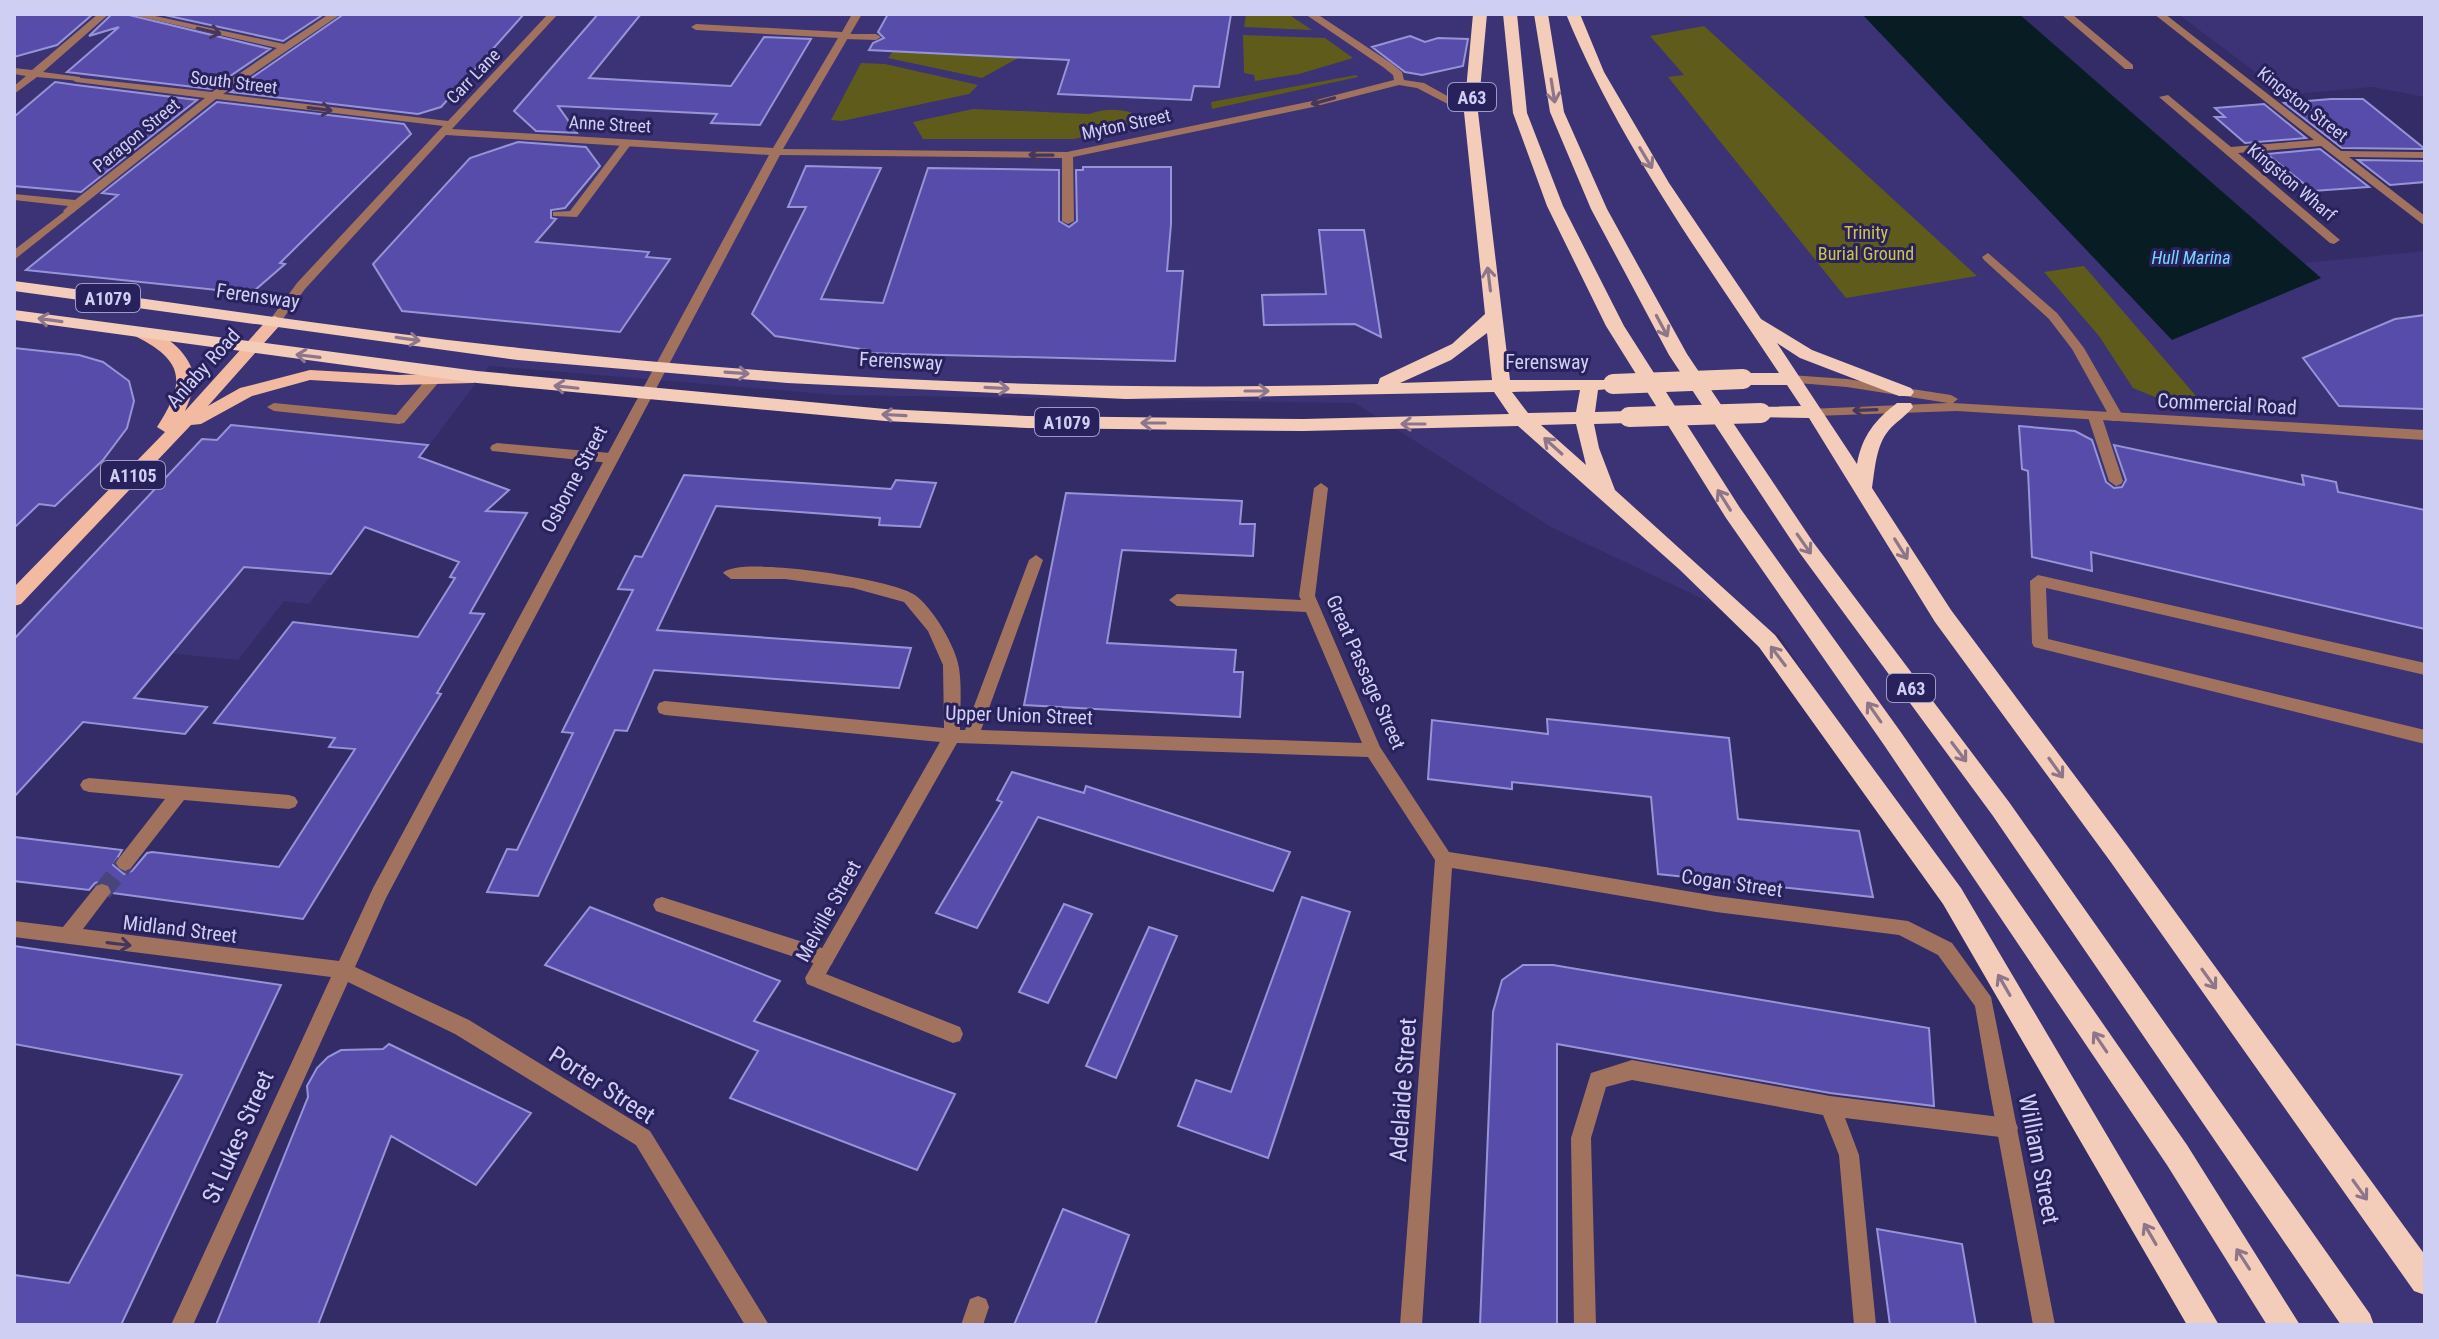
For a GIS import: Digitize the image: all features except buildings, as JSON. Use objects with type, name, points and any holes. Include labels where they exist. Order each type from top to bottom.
[{"type":"highway","name":"A63","points":[[1480,14],[1471,112],[1493,315]]},
{"type":"highway","name":"A63","points":[[1510,14],[1520,113],[1555,206],[1615,326],[1733,513],[1892,738],[2168,1142],[2285,1325]]},
{"type":"highway","name":"A63","points":[[1541,14],[1557,112],[1599,209],[1678,355],[1806,547],[2001,809],[2359,1325]]},
{"type":"highway","points":[[1573,14],[1597,72],[1624,121],[1943,616],[2119,854],[2425,1280]]},
{"type":"highway","name":"Ferensway","points":[[14,286],[516,354],[659,368],[1060,392],[1366,389],[1790,379]]},
{"type":"highway","points":[[1493,315],[1502,391],[1523,420],[1767,641],[1952,896],[2204,1325]]},
{"type":"highway","points":[[1366,389],[1428,365],[1480,333],[1493,315]]},
{"type":"highway","name":"A1079","points":[[14,316],[477,377],[644,395],[1027,422],[1491,423],[1814,412]]},
{"type":"highway","points":[[1751,319],[1806,354],[1905,399],[1873,436],[1862,489]]},
{"type":"highway","points":[[1590,384],[1583,418],[1584,435],[1609,497]]},
{"type":"main road","name":"Anlaby Road","points":[[14,599],[166,442],[275,321]]},
{"type":"main road","points":[[126,483],[173,417],[186,389],[183,364],[174,349],[141,333]]},
{"type":"main road","points":[[166,442],[227,400],[292,378],[331,374],[398,380],[477,377]]},
{"type":"street","points":[[14,91],[104,14]]},
{"type":"street","points":[[133,14],[284,47]]},
{"type":"street","name":"Paragon Street","points":[[14,256],[215,95],[336,14]]},
{"type":"street","name":"Carr Lane","points":[[446,128],[553,14]]},
{"type":"street","name":"Osborne Street","points":[[342,970],[423,809],[610,458],[776,152],[857,14]]},
{"type":"street","points":[[1310,14],[1387,65],[1398,74],[1399,82],[1420,85],[1471,112]]},
{"type":"street","points":[[2066,14],[2129,67]]},
{"type":"street","name":"Kingston Street","points":[[2159,14],[2425,222]]},
{"type":"street","points":[[696,27],[876,37]]},
{"type":"street","name":"South Street","points":[[14,71],[215,95],[446,128]]},
{"type":"street","name":"Myton Street","points":[[776,152],[1067,155],[1313,104],[1399,82]]},
{"type":"street","name":"Kingston Wharf","points":[[2164,97],[2334,240]]},
{"type":"street","name":"Anne Street","points":[[446,128],[776,152]]},
{"type":"street","name":"Anlaby Road","points":[[275,321],[297,291],[446,128]]},
{"type":"street","points":[[557,214],[573,215],[627,143]]},
{"type":"street","name":"Kingston Wharf","points":[[2227,151],[2323,143]]},
{"type":"street","points":[[2338,154],[2425,155]]},
{"type":"street","points":[[1067,155],[1068,221]]},
{"type":"street","points":[[14,197],[74,208]]},
{"type":"street","points":[[1988,257],[2053,316],[2078,348],[2117,418]]},
{"type":"street","points":[[274,407],[399,420],[434,379]]},
{"type":"street","name":"Commercial Road","points":[[1790,379],[1847,383],[1905,399],[2095,417],[2425,435]]},
{"type":"street","name":"Commercial Road","points":[[1814,412],[1905,399]]},
{"type":"street","points":[[2095,417],[2116,481]]},
{"type":"street","points":[[497,448],[610,458]]},
{"type":"street","name":"Great Passage Street","points":[[1321,488],[1307,596],[1373,750],[1444,859]]},
{"type":"street","name":"Melville Street","points":[[953,1034],[814,978],[962,735],[1036,560]]},
{"type":"street","points":[[731,573],[785,573],[853,582],[909,598],[935,628],[951,665],[962,735]]},
{"type":"street","points":[[2425,669],[2038,581],[2040,643],[2425,737]]},
{"type":"street","points":[[1177,600],[1311,606]]},
{"type":"street","name":"Upper Union Street","points":[[665,708],[962,735],[1373,750]]},
{"type":"street","points":[[89,785],[289,802]]},
{"type":"street","points":[[125,863],[180,793]]},
{"type":"street","name":"Cogan Street","points":[[1444,859],[1716,904],[1901,927],[1945,949],[1984,1003]]},
{"type":"street","name":"Adelaide Street","points":[[1411,1325],[1444,859]]},
{"type":"street","points":[[66,937],[102,892]]},
{"type":"street","points":[[662,905],[825,958]]},
{"type":"street","name":"Midland Street","points":[[14,929],[342,970]]},
{"type":"street","name":"St Lukes Street","points":[[182,1325],[342,970]]},
{"type":"street","name":"Porter Street","points":[[342,970],[462,1027],[643,1138],[758,1325]]},
{"type":"street","name":"William Street","points":[[1984,1003],[2044,1325]]},
{"type":"street","points":[[1585,1325],[1581,1138],[1598,1080],[1632,1070],[1830,1106],[2008,1128]]},
{"type":"street","points":[[1830,1106],[1849,1155],[1865,1325]]},
{"type":"shaded area","points":[[14,14],[1862,14],[2172,339],[2320,277],[2304,263],[2425,251],[2425,1325],[2207,1325],[2023,1004],[1779,635],[1551,527],[1355,403],[836,395],[489,366],[309,604],[284,601],[238,660],[146,651],[14,798]]},
{"type":"shaded area","points":[[2178,14],[2425,14],[2425,97],[2372,87],[2286,95]]},
{"type":"green space","points":[[1246,14],[1288,14],[1312,30],[1244,27]]},
{"type":"green space","name":"Trinity Burial Ground","points":[[1704,26],[1977,276],[1846,298],[1668,77],[1684,75],[1650,36]]},
{"type":"green space","points":[[1243,35],[1325,38],[1353,58],[1299,74],[1255,81],[1254,75],[1244,73]]},
{"type":"green space","points":[[893,51],[1020,57],[982,78],[888,58]]},
{"type":"green space","points":[[861,63],[885,64],[978,85],[969,94],[842,121],[831,120]]},
{"type":"green space","points":[[1358,77],[1212,109],[1211,102]]},
{"type":"green space","points":[[973,109],[1089,114],[1114,110],[1153,121],[1074,139],[923,139],[913,122]]},
{"type":"green space","points":[[2084,266],[2202,403],[2155,397],[2133,388],[2099,336],[2044,272]]},
{"type":"water","name":"Hull Marina","points":[[1862,14],[2019,14],[2321,278],[2172,340]]},
{"type":"tunnel","points":[[102,892],[125,863]]}]
